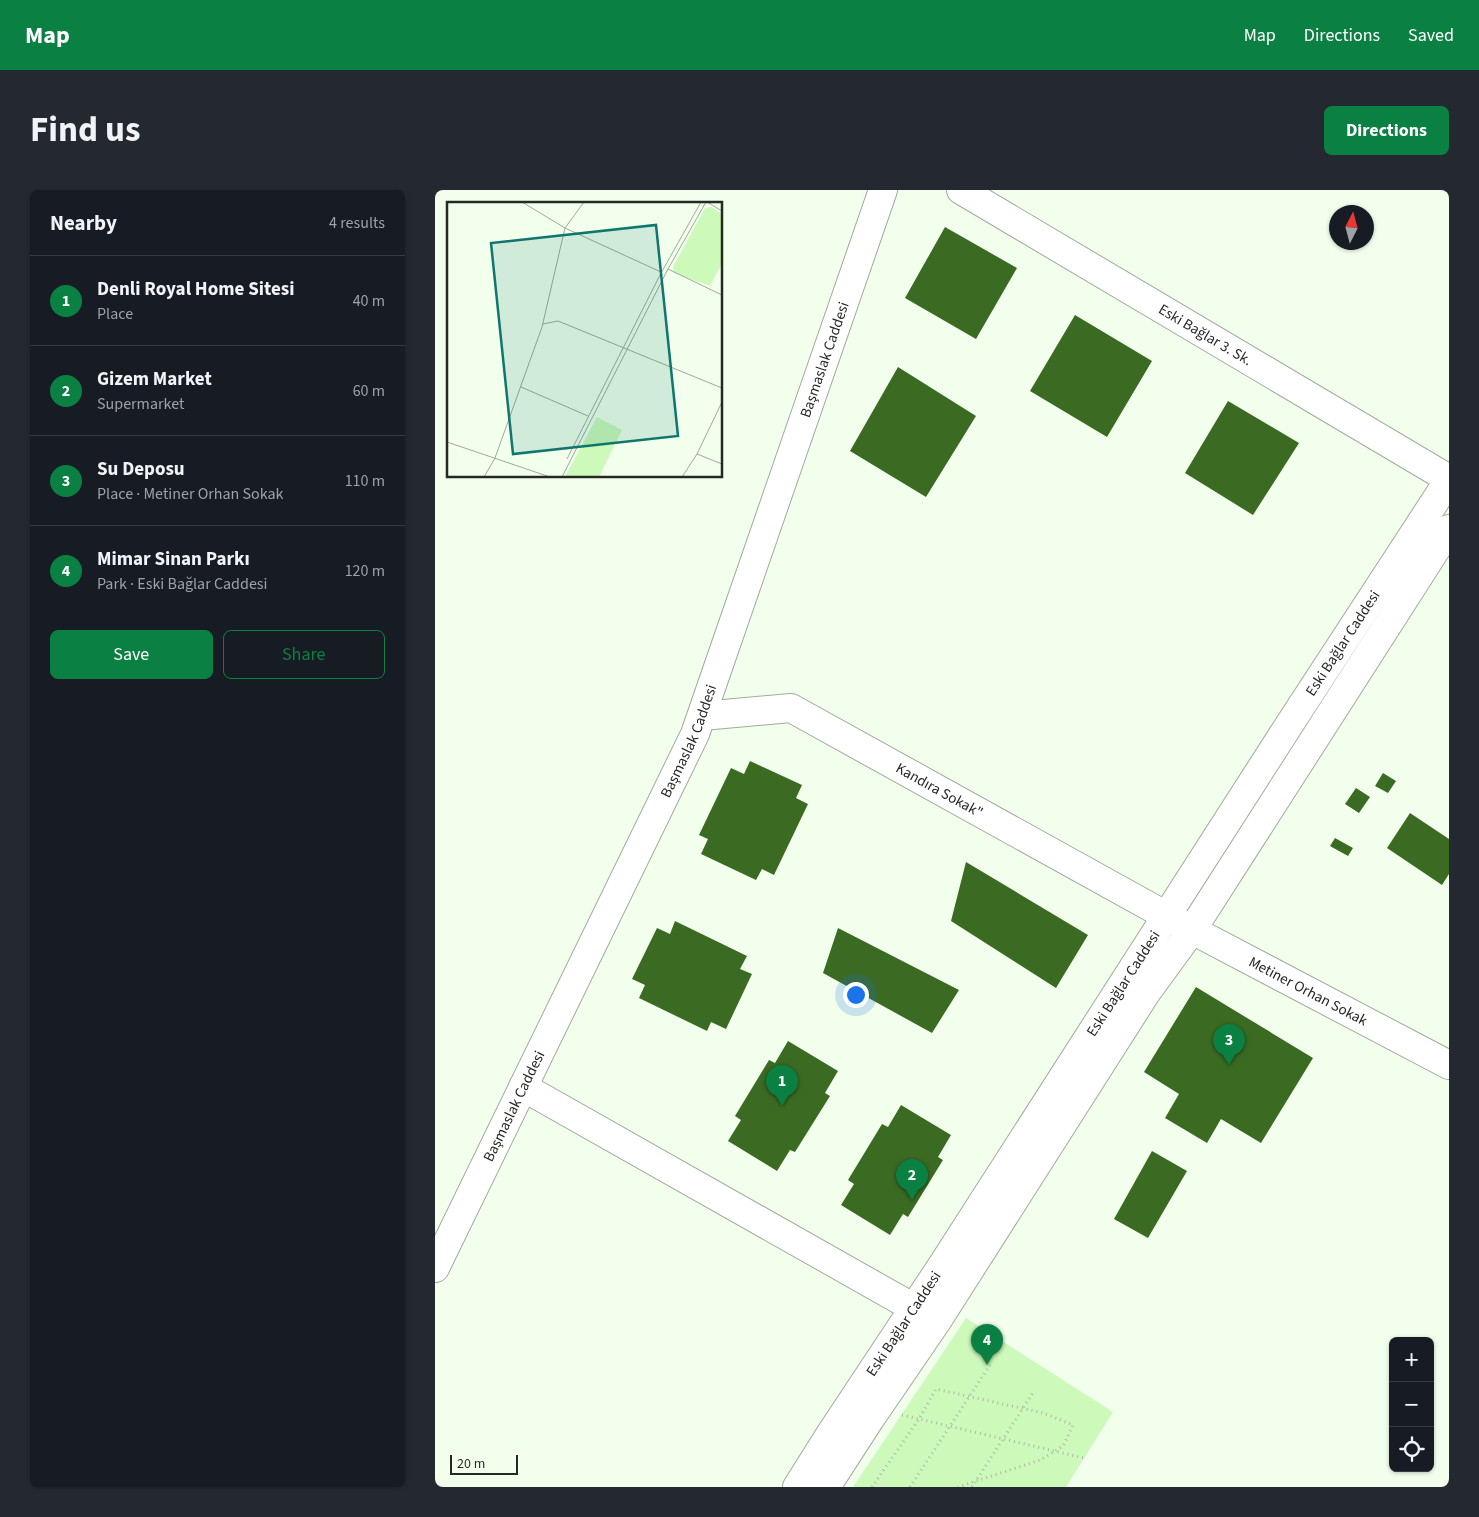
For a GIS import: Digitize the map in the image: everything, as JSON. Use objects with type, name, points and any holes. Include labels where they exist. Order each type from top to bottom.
[{"type":"street","name":"Başmaslak Caddesi","points":[[435,1268],[695,734],[883,190]]},
{"type":"street","name":"Eski Bağlar 3. Sk.","points":[[961,190],[1449,479]]},
{"type":"street","name":"Eski Bağlar Caddesi","points":[[797,1487],[1449,479]]},
{"type":"street","name":"Eski Bağlar Caddesi","points":[[826,1487],[939,1318],[1146,993],[1192,930],[1449,529]]},
{"type":"street","name":"Kandıra Sokak\"","points":[[702,716],[791,708],[1167,916]]},
{"type":"street","name":"Metiner Orhan Sokak","points":[[1167,916],[1449,1065]]},
{"type":"street","points":[[523,1087],[914,1308]]},
{"type":"path","points":[[910,1487],[990,1365]]},
{"type":"path","points":[[872,1487],[919,1419],[936,1389],[1043,1413],[1073,1425],[1063,1446],[1041,1460],[959,1487]]},
{"type":"path","points":[[972,1487],[1034,1391]]},
{"type":"path","points":[[901,1415],[1084,1458]]},
{"type":"green space","points":[[966,1318],[1113,1412],[1066,1487],[853,1487]]},
{"type":"building","points":[[945,227],[1017,268],[976,339],[905,298]]},
{"type":"building","points":[[1075,315],[1152,361],[1107,437],[1030,391]]},
{"type":"building","points":[[898,367],[976,416],[926,497],[850,451]]},
{"type":"building","points":[[1228,401],[1299,443],[1253,515],[1185,473]]},
{"type":"building","points":[[750,761],[802,785],[796,798],[808,804],[774,875],[762,869],[756,880],[701,854],[708,839],[699,835],[731,768],[744,774]]},
{"type":"building","points":[[1383,773],[1396,781],[1388,793],[1375,786]]},
{"type":"building","points":[[1356,788],[1370,797],[1359,813],[1345,804]]},
{"type":"building","points":[[1410,813],[1449,839],[1449,874],[1442,885],[1387,848]]},
{"type":"building","points":[[1335,838],[1353,848],[1348,856],[1330,846]]},
{"type":"building","points":[[966,862],[1088,935],[1056,988],[951,921]]},
{"type":"building","points":[[675,921],[747,956],[740,969],[752,974],[726,1029],[711,1022],[707,1031],[639,998],[645,985],[632,979],[657,928],[670,934]]},
{"type":"building","points":[[838,928],[959,990],[932,1033],[823,973]]},
{"type":"building","points":[[1196,987],[1313,1058],[1261,1143],[1221,1119],[1207,1143],[1165,1118],[1179,1094],[1144,1072]]},
{"type":"building","points":[[788,1041],[838,1071],[825,1093],[830,1096],[795,1152],[790,1150],[777,1171],[728,1141],[741,1120],[735,1116],[769,1060],[775,1063]]},
{"type":"building","points":[[901,1105],[951,1135],[938,1157],[943,1160],[908,1217],[903,1214],[890,1235],[841,1205],[854,1184],[848,1180],[882,1124],[888,1127]]},
{"type":"building","points":[[1152,1151],[1187,1171],[1148,1238],[1114,1219]]},
{"type":"place","name":"Su Deposu","points":[[1229,1065]]},
{"type":"place","name":"Denli Royal Home Sitesi","points":[[782,1106]]},
{"type":"place","name":"Gizem Market","points":[[912,1200]]},
{"type":"place","name":"Mimar Sinan Parkı","points":[[987,1365]]}]
